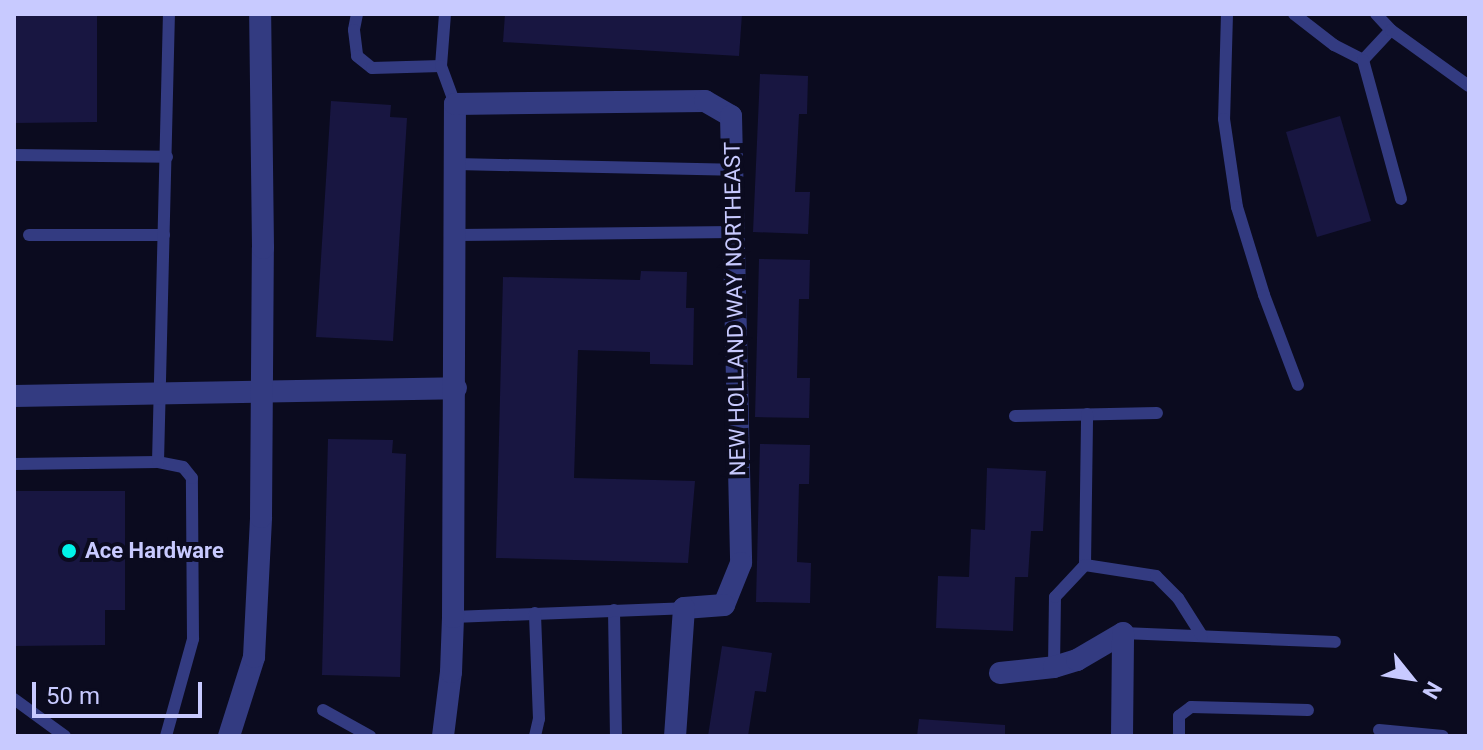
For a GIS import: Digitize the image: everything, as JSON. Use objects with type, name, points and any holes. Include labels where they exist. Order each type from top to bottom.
[{"type":"street","points":[[229,736],[254,657],[261,517],[260,14]]},
{"type":"street","name":"NEW HOLLAND WAY NORTHEAST","points":[[455,104],[705,101],[731,116],[741,563],[724,605],[684,608]]},
{"type":"street","points":[[443,736],[451,672],[453,617],[457,235],[455,104]]},
{"type":"street","points":[[14,396],[456,388]]},
{"type":"street","points":[[675,736],[684,608]]},
{"type":"street","points":[[1000,673],[1054,667],[1077,660],[1123,633]]},
{"type":"street","points":[[1122,736],[1123,633]]},
{"type":"lane","points":[[158,462],[169,14]]},
{"type":"lane","points":[[357,14],[354,30],[357,56],[372,68],[441,66]]},
{"type":"lane","points":[[445,14],[441,66],[455,104]]},
{"type":"lane","points":[[1227,14],[1224,119],[1237,207],[1264,295],[1298,385]]},
{"type":"lane","points":[[1294,14],[1334,45],[1363,60],[1401,199]]},
{"type":"lane","points":[[1376,14],[1391,30],[1469,86]]},
{"type":"lane","points":[[1363,60],[1391,30]]},
{"type":"lane","points":[[14,155],[167,157]]},
{"type":"lane","points":[[456,164],[732,170]]},
{"type":"lane","points":[[457,235],[733,232]]},
{"type":"lane","points":[[29,235],[164,235]]},
{"type":"lane","points":[[1015,416],[1157,413]]},
{"type":"lane","points":[[1054,667],[1055,597],[1085,565],[1087,414]]},
{"type":"lane","points":[[14,464],[158,462],[183,467],[192,478],[193,639],[166,736]]},
{"type":"lane","points":[[1085,565],[1156,576],[1178,598],[1202,636]]},
{"type":"lane","points":[[453,617],[684,608]]},
{"type":"lane","points":[[614,610],[616,736]]},
{"type":"lane","points":[[535,613],[539,719],[535,736]]},
{"type":"lane","points":[[1123,633],[1335,642]]},
{"type":"lane","points":[[14,699],[65,736]]},
{"type":"lane","points":[[1179,736],[1179,716],[1191,707],[1308,710]]},
{"type":"lane","points":[[323,710],[370,736]]},
{"type":"lane","points":[[1379,730],[1443,736]]},
{"type":"building","points":[[14,14],[97,14],[97,122],[14,123]]},
{"type":"building","points":[[505,14],[742,14],[739,56],[503,42]]},
{"type":"building","points":[[760,74],[808,76],[807,114],[799,114],[795,192],[810,192],[808,234],[753,232]]},
{"type":"building","points":[[331,101],[391,105],[390,117],[407,118],[393,341],[316,337]]},
{"type":"building","points":[[1340,116],[1371,221],[1317,237],[1286,132]]},
{"type":"building","points":[[759,259],[810,260],[809,299],[799,299],[797,378],[810,378],[809,418],[755,417]]},
{"type":"building","points":[[641,271],[687,272],[686,308],[694,308],[693,365],[650,364],[650,352],[578,350],[574,478],[695,481],[688,563],[496,558],[503,277],[640,280]]},
{"type":"building","points":[[328,439],[393,440],[392,453],[406,454],[400,677],[322,675]]},
{"type":"building","points":[[760,444],[810,445],[809,484],[799,484],[797,562],[811,563],[810,603],[756,602]]},
{"type":"building","points":[[987,468],[1046,471],[1043,531],[1031,531],[1028,577],[1015,577],[1013,631],[936,628],[938,576],[969,577],[971,529],[985,530]]},
{"type":"building","name":"Ace Hardware","points":[[14,491],[125,491],[125,610],[105,610],[105,645],[14,646]]},
{"type":"building","points":[[722,646],[772,653],[766,692],[755,691],[748,736],[708,736]]},
{"type":"building","points":[[919,719],[1005,725],[1005,736],[917,736]]},
{"type":"place","name":"Ace Hardware","points":[[69,551]]}]
